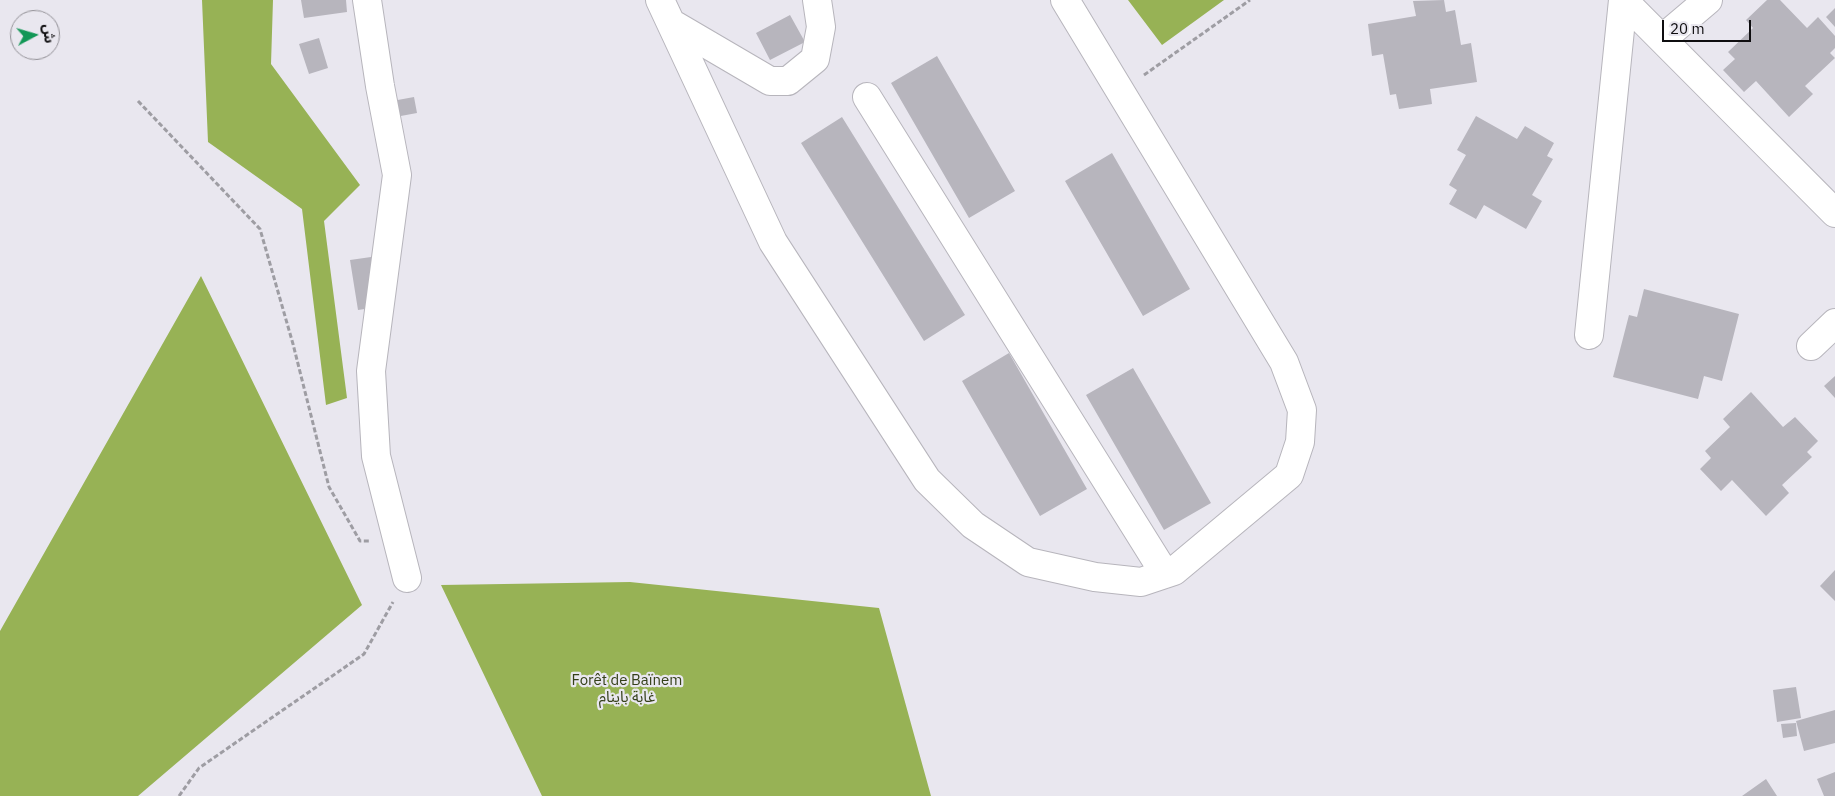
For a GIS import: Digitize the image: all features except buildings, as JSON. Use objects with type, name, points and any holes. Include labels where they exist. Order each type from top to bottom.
[{"type":"street","points":[[367,0],[380,86],[397,175],[371,371],[376,456],[407,578]]},
{"type":"street","points":[[666,11],[770,81],[788,82],[815,59],[820,27],[817,0]]},
{"type":"street","points":[[666,11],[773,242],[928,480],[973,525],[1028,562],[1095,577],[1141,582],[1174,571],[1290,475],[1300,442],[1302,410],[1284,362],[1065,0]]},
{"type":"street","points":[[1623,0],[1835,213]]},
{"type":"street","points":[[1589,335],[1623,0]]},
{"type":"street","points":[[1662,39],[1708,0]]},
{"type":"street","points":[[867,97],[1165,574]]},
{"type":"street","points":[[1811,346],[1835,323]]},
{"type":"path","points":[[1120,92],[1250,0]]},
{"type":"path","points":[[138,101],[260,229],[293,344],[329,487],[360,541],[398,543]]},
{"type":"path","points":[[179,796],[199,768],[364,654],[407,578]]},
{"type":"green space","points":[[202,0],[273,0],[271,64],[360,185],[324,221],[347,398],[326,405],[302,209],[208,142]]},
{"type":"green space","points":[[1128,0],[1224,0],[1162,45]]},
{"type":"green space","points":[[201,276],[362,605],[138,796],[0,796],[0,631]]},
{"type":"green space","name":"Forêt de Baïnem غابة باينام","points":[[630,582],[879,608],[931,796],[542,796],[441,585]]}]
